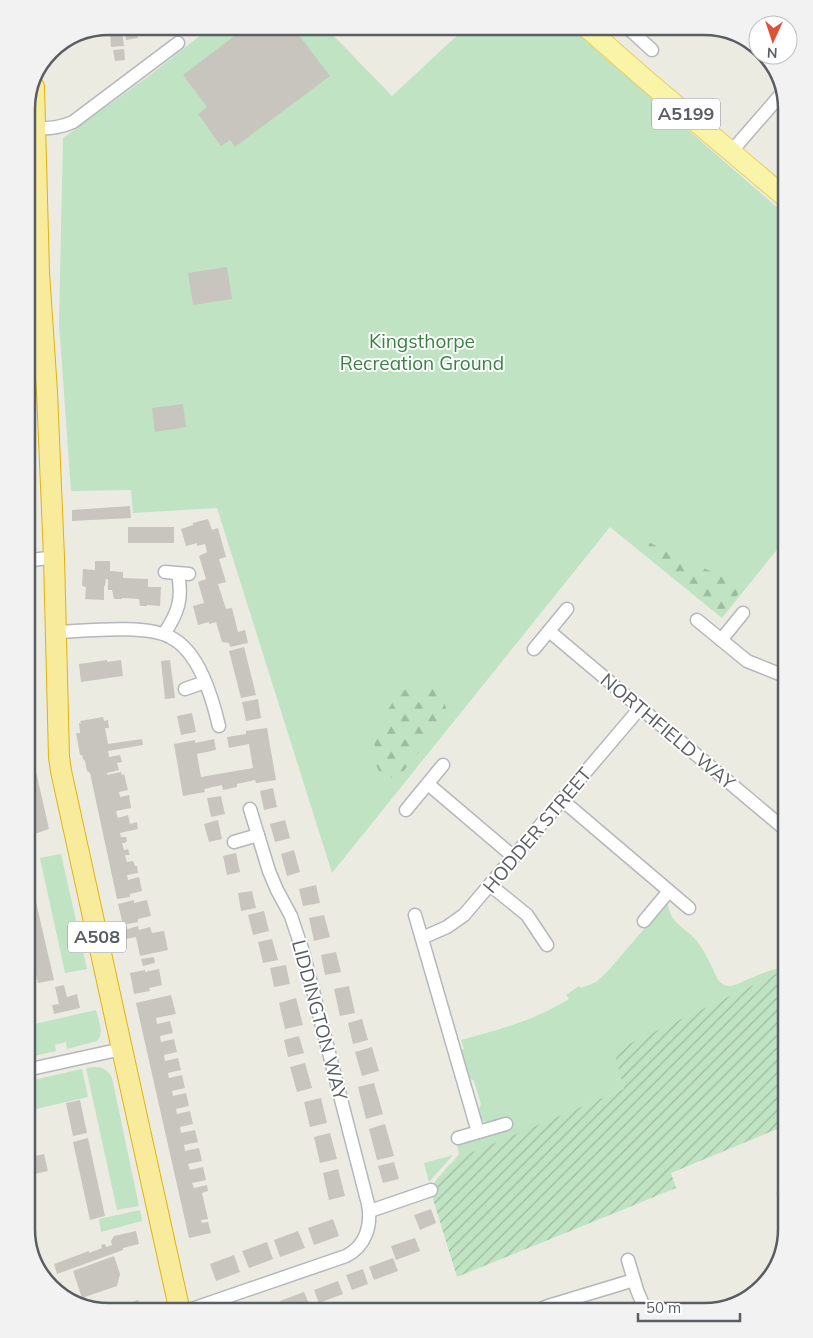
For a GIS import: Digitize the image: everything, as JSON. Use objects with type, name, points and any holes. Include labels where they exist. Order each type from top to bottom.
[{"type":"highway","name":"A508","points":[[35,108],[40,295],[47,392],[54,558],[58,744],[61,770],[180,1303]]},
{"type":"main road","name":"A5199","points":[[596,35],[778,191]]},
{"type":"street","points":[[636,35],[652,50]]},
{"type":"street","points":[[36,129],[57,128],[73,122],[178,43]]},
{"type":"street","points":[[731,152],[777,99]]},
{"type":"street","points":[[35,560],[54,558]]},
{"type":"street","points":[[164,634],[172,623],[180,604],[180,584],[184,574],[165,572]]},
{"type":"street","points":[[534,649],[567,609]]},
{"type":"street","points":[[721,640],[743,613]]},
{"type":"street","points":[[697,620],[747,661],[778,673]]},
{"type":"street","points":[[55,632],[145,630],[173,638],[194,660],[205,682],[218,726]]},
{"type":"street","name":"NORTHFIELD WAY","points":[[549,631],[778,824]]},
{"type":"street","points":[[185,690],[205,682]]},
{"type":"street","name":"HODDER STREET","points":[[422,938],[438,932],[456,921],[472,907],[640,708]]},
{"type":"street","points":[[406,810],[443,765]]},
{"type":"street","points":[[428,784],[514,857]]},
{"type":"street","points":[[562,800],[689,908]]},
{"type":"street","name":"LIDDINGTON WAY","points":[[209,1303],[318,1266],[350,1253],[362,1242],[370,1221],[370,1211],[305,960],[291,916],[270,876],[250,808]]},
{"type":"street","points":[[234,842],[258,834]]},
{"type":"street","points":[[490,885],[527,915],[547,945]]},
{"type":"street","points":[[644,921],[669,891]]},
{"type":"street","points":[[415,915],[478,1132]]},
{"type":"street","points":[[35,1068],[122,1049]]},
{"type":"street","points":[[458,1138],[506,1124]]},
{"type":"street","points":[[370,1211],[431,1190]]},
{"type":"street","points":[[628,1260],[643,1303]]},
{"type":"street","points":[[558,1303],[634,1280]]},
{"type":"green space","name":"Kingsthorpe Recreation Ground","points":[[201,35],[333,35],[392,96],[458,35],[579,35],[778,208],[778,548],[722,618],[610,527],[332,873],[217,508],[133,513],[131,490],[71,491],[59,324],[63,138],[146,78]]},
{"type":"green space","points":[[612,525],[744,587],[722,614]]},
{"type":"green space","points":[[418,684],[429,687],[438,693],[446,708],[446,718],[402,773],[396,777],[386,777],[378,770],[374,752],[380,726],[389,708],[401,693],[408,687]]},
{"type":"green space","points":[[61,854],[87,969],[65,973],[40,858]]},
{"type":"green space","points":[[668,904],[669,911],[675,921],[697,941],[718,980],[723,984],[732,986],[778,968],[778,973],[615,1051],[624,1089],[453,1161],[459,1154],[457,1143],[490,1122],[485,1122],[480,1118],[478,1112],[481,1104],[474,1081],[468,1077],[460,1050],[464,1049],[461,1040],[530,1019],[569,999],[566,995],[579,986],[581,988],[596,982],[608,971],[662,908]]},
{"type":"green space","points":[[778,973],[778,1129],[671,1173],[676,1188],[457,1277],[429,1186],[456,1159],[624,1089],[614,1051]]},
{"type":"green space","points":[[96,1010],[101,1030],[97,1041],[67,1049],[66,1042],[55,1045],[56,1051],[35,1056],[35,1024]]},
{"type":"green space","points":[[94,1067],[105,1070],[112,1078],[139,1206],[117,1210],[86,1068]]},
{"type":"green space","points":[[82,1069],[88,1097],[36,1109],[35,1080]]},
{"type":"green space","points":[[453,1155],[429,1182],[424,1163]]},
{"type":"green space","points":[[140,1210],[142,1221],[101,1232],[99,1219]]},
{"type":"building","points":[[110,35],[122,35],[124,46],[111,47]]},
{"type":"building","points":[[125,35],[138,35],[138,38],[126,40]]},
{"type":"building","points":[[236,35],[299,35],[330,76],[235,147],[230,140],[221,146],[198,114],[207,107],[183,75]]},
{"type":"building","points":[[124,49],[125,60],[115,61],[113,50]]},
{"type":"building","points":[[227,267],[232,299],[193,305],[188,273]]},
{"type":"building","points":[[183,404],[186,427],[155,432],[152,408]]},
{"type":"building","points":[[130,506],[131,518],[72,521],[72,510]]},
{"type":"building","points":[[208,519],[212,530],[218,528],[226,557],[219,559],[226,582],[218,584],[226,609],[232,608],[238,632],[245,630],[248,643],[230,647],[229,643],[222,642],[216,622],[198,625],[193,606],[204,603],[198,582],[206,579],[199,556],[207,552],[205,544],[197,546],[197,543],[186,546],[181,529]]},
{"type":"building","points":[[128,527],[174,527],[174,543],[128,543]]},
{"type":"building","points":[[95,561],[110,561],[110,571],[123,572],[123,578],[148,579],[148,587],[161,587],[160,606],[140,606],[139,599],[114,599],[112,590],[108,590],[108,579],[106,579],[104,586],[104,600],[85,599],[86,587],[82,586],[83,569],[95,570]]},
{"type":"building","points":[[244,647],[256,695],[241,698],[229,651]]},
{"type":"building","points":[[107,660],[107,662],[121,660],[123,676],[81,682],[79,664]]},
{"type":"building","points":[[170,660],[175,698],[165,699],[161,661]]},
{"type":"building","points":[[258,699],[261,718],[246,721],[242,702]]},
{"type":"building","points":[[192,713],[196,732],[181,735],[177,716]]},
{"type":"building","points":[[103,717],[104,721],[108,720],[109,728],[105,728],[108,744],[142,739],[143,745],[108,751],[109,757],[120,755],[122,762],[117,763],[119,770],[107,773],[107,775],[121,772],[122,775],[124,774],[128,790],[119,792],[120,797],[129,795],[131,808],[116,811],[118,818],[128,815],[130,824],[137,822],[138,829],[120,833],[121,837],[126,837],[127,841],[122,843],[124,850],[128,849],[130,855],[125,855],[127,862],[133,861],[135,866],[137,866],[138,873],[127,875],[128,880],[139,877],[142,891],[130,894],[130,897],[117,899],[90,773],[87,771],[82,755],[80,755],[76,733],[80,733],[80,721]]},
{"type":"building","points":[[267,728],[276,780],[256,783],[255,780],[237,784],[237,787],[223,790],[222,785],[204,789],[205,792],[183,796],[174,744],[195,740],[195,743],[214,739],[216,750],[197,754],[201,777],[253,768],[249,744],[229,748],[227,737],[246,734],[246,731]]},
{"type":"building","points":[[35,767],[49,829],[35,834]]},
{"type":"building","points":[[273,788],[277,807],[264,810],[260,791]]},
{"type":"building","points":[[221,796],[225,814],[211,817],[207,798]]},
{"type":"building","points":[[218,820],[222,839],[209,842],[204,824]]},
{"type":"building","points":[[285,820],[290,838],[275,842],[270,824]]},
{"type":"building","points":[[294,850],[300,872],[287,876],[281,854]]},
{"type":"building","points":[[236,853],[240,872],[227,875],[223,856]]},
{"type":"building","points":[[316,885],[320,903],[303,906],[299,889]]},
{"type":"building","points":[[252,891],[256,908],[241,911],[238,893]]},
{"type":"building","points":[[134,900],[134,903],[147,900],[151,916],[138,919],[138,922],[123,925],[118,904]]},
{"type":"building","points":[[35,902],[54,980],[38,983],[35,970]]},
{"type":"building","points":[[264,911],[269,931],[253,935],[248,915]]},
{"type":"building","points":[[324,915],[330,937],[314,941],[309,918]]},
{"type":"building","points":[[138,926],[139,930],[150,927],[152,933],[164,931],[168,950],[140,956],[136,937],[126,939],[124,930]]},
{"type":"building","points":[[272,939],[278,960],[263,963],[258,942]]},
{"type":"building","points":[[336,952],[341,972],[325,975],[321,955]]},
{"type":"building","points":[[154,957],[155,963],[143,966],[141,959]]},
{"type":"building","points":[[286,965],[290,984],[274,987],[270,968]]},
{"type":"building","points":[[159,969],[162,985],[149,988],[150,991],[134,994],[130,973]]},
{"type":"building","points":[[64,985],[67,997],[77,994],[80,1008],[54,1014],[52,1005],[59,1004],[55,987]]},
{"type":"building","points":[[349,986],[355,1013],[340,1016],[334,989]]},
{"type":"building","points":[[171,995],[176,1014],[156,1018],[157,1024],[170,1021],[173,1033],[160,1036],[161,1042],[174,1039],[177,1052],[164,1055],[165,1061],[178,1058],[181,1070],[168,1073],[169,1078],[182,1075],[185,1088],[172,1091],[173,1096],[186,1093],[189,1106],[176,1109],[177,1114],[190,1111],[193,1124],[180,1127],[181,1133],[195,1130],[198,1142],[184,1145],[185,1151],[199,1148],[202,1161],[188,1164],[190,1170],[203,1167],[206,1180],[192,1183],[194,1188],[207,1185],[208,1191],[202,1193],[208,1219],[201,1220],[202,1223],[208,1222],[211,1233],[189,1238],[136,1003]]},
{"type":"building","points":[[296,998],[303,1025],[285,1029],[279,1003]]},
{"type":"building","points":[[362,1019],[368,1040],[353,1044],[348,1023]]},
{"type":"building","points":[[299,1036],[304,1053],[288,1057],[284,1040]]},
{"type":"building","points":[[372,1047],[379,1071],[362,1076],[355,1052]]},
{"type":"building","points":[[305,1063],[312,1088],[297,1092],[290,1067]]},
{"type":"building","points":[[374,1083],[383,1114],[366,1119],[358,1087]]},
{"type":"building","points":[[321,1098],[327,1123],[310,1127],[304,1102]]},
{"type":"building","points":[[80,1100],[87,1133],[73,1136],[66,1103]]},
{"type":"building","points":[[385,1124],[394,1156],[377,1160],[369,1129]]},
{"type":"building","points":[[330,1133],[337,1159],[320,1163],[314,1137]]},
{"type":"building","points":[[88,1138],[105,1216],[90,1220],[73,1142]]},
{"type":"building","points":[[44,1154],[48,1171],[35,1174],[35,1156]]},
{"type":"building","points":[[394,1162],[399,1179],[383,1183],[378,1166]]},
{"type":"building","points":[[338,1169],[345,1196],[329,1200],[323,1173]]},
{"type":"building","points":[[431,1209],[436,1223],[420,1230],[414,1215]]},
{"type":"building","points":[[333,1219],[339,1236],[314,1245],[308,1228]]},
{"type":"building","points":[[136,1231],[139,1244],[123,1248],[123,1250],[57,1274],[54,1264],[102,1248],[101,1245],[105,1244],[106,1247],[112,1245],[111,1241],[114,1236]]},
{"type":"building","points":[[298,1231],[305,1248],[280,1257],[274,1240]]},
{"type":"building","points":[[415,1238],[420,1251],[396,1260],[391,1246]]},
{"type":"building","points":[[267,1242],[273,1259],[249,1268],[242,1251]]},
{"type":"building","points":[[234,1255],[240,1272],[216,1281],[210,1264]]},
{"type":"building","points":[[114,1256],[120,1274],[117,1286],[82,1298],[73,1271]]},
{"type":"building","points":[[393,1258],[398,1271],[374,1280],[369,1267]]},
{"type":"building","points":[[363,1269],[368,1284],[352,1290],[346,1275]]},
{"type":"building","points":[[338,1281],[343,1294],[319,1303],[314,1290]]},
{"type":"building","points":[[304,1292],[309,1303],[281,1303],[280,1301]]}]
